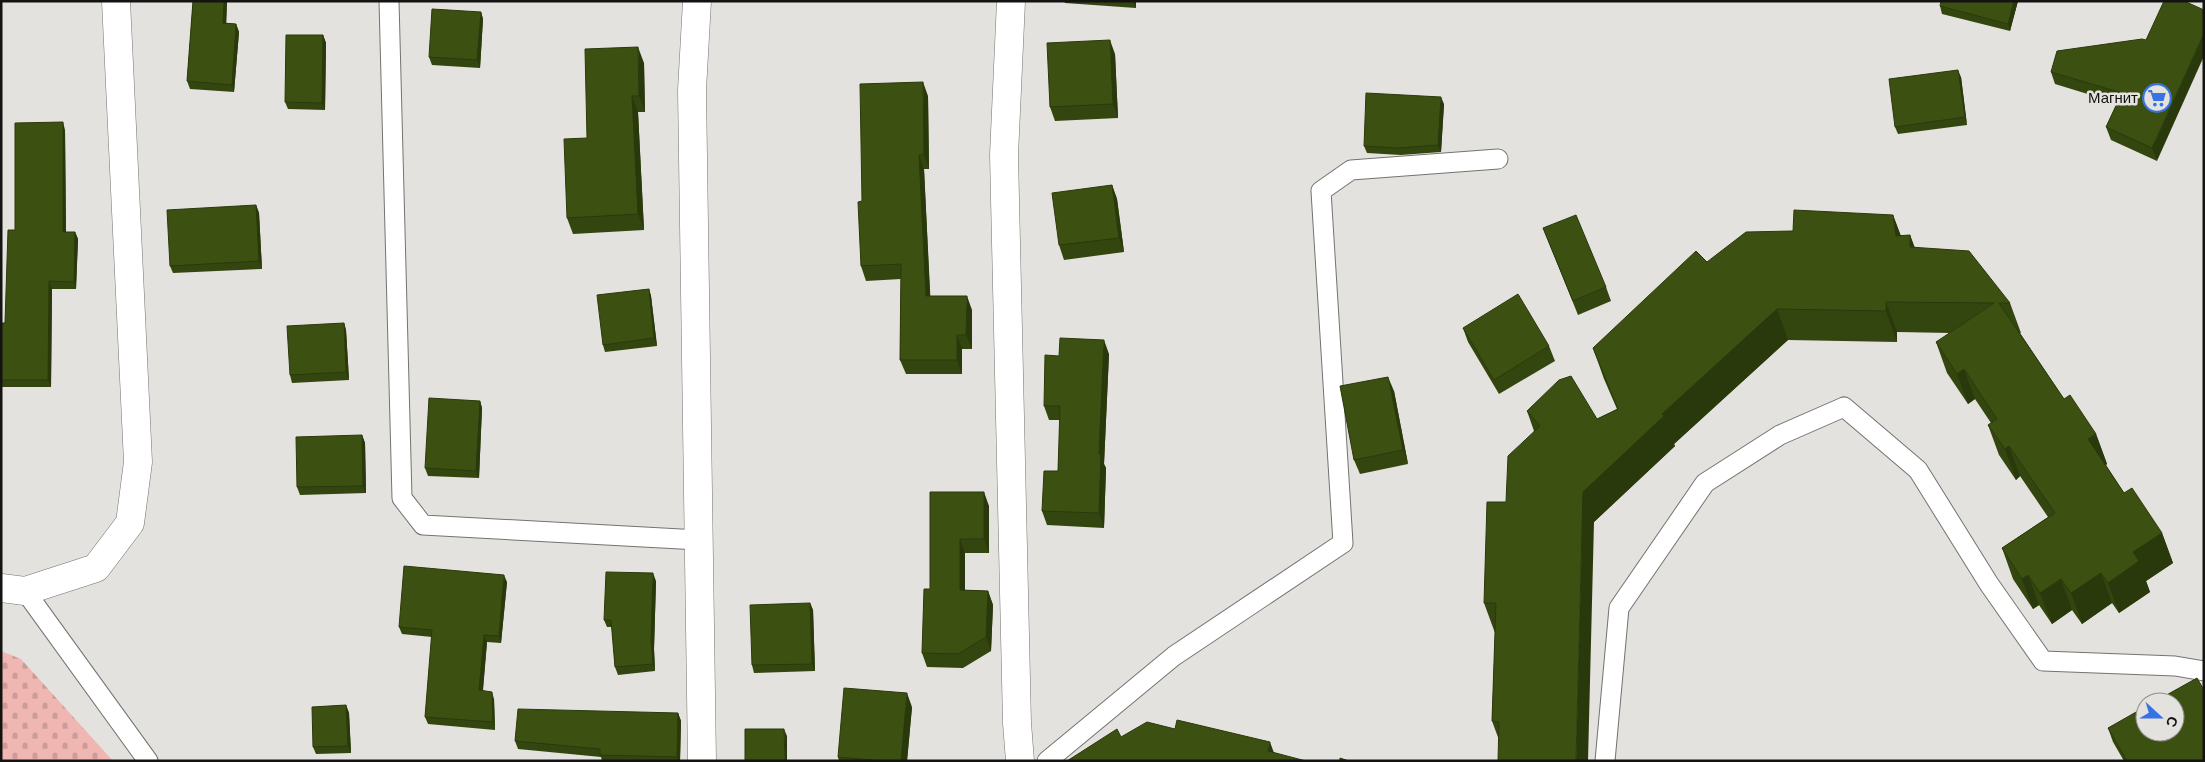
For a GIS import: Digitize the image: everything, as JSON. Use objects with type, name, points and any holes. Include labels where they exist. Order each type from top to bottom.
[{"type":"street","points":[[13,589],[96,568],[130,523],[138,462],[116,1]]},
{"type":"street","points":[[697,1],[692,90],[702,761]]},
{"type":"street","points":[[1011,1],[1004,155],[1017,723],[1020,761]]},
{"type":"lane","points":[[389,1],[402,498],[423,525],[699,540]]},
{"type":"lane","points":[[1047,761],[1174,656],[1343,543],[1321,191],[1351,170],[1498,159]]},
{"type":"lane","points":[[1605,761],[1619,608],[1705,483],[1780,435],[1844,407],[1918,470],[1989,584],[2043,661],[2175,666],[2204,670]]},
{"type":"lane","points":[[13,589],[148,761]]},
{"type":"green space","points":[[1,651],[21,659],[113,761],[1,761]]},
{"type":"building","points":[[193,1],[224,1],[223,23],[236,24],[232,85],[187,81]]},
{"type":"building","points":[[1941,1],[2014,1],[2008,24],[1940,6]]},
{"type":"building","points":[[2164,1],[2184,1],[2204,10],[2204,33],[2152,148],[2106,127],[2122,93],[2051,72],[2057,51],[2146,40]]},
{"type":"building","points":[[432,9],[481,12],[477,60],[429,57]]},
{"type":"building","points":[[286,35],[323,35],[322,103],[285,102]]},
{"type":"building","points":[[1110,40],[1113,104],[1050,107],[1047,43]]},
{"type":"building","points":[[638,47],[639,96],[632,96],[638,214],[567,218],[564,139],[587,138],[585,49]]},
{"type":"building","points":[[1958,70],[1965,117],[1895,127],[1889,79]]},
{"type":"building","points":[[923,82],[924,155],[919,155],[926,296],[967,296],[966,335],[957,335],[957,360],[900,360],[901,264],[861,266],[858,202],[862,201],[860,84]]},
{"type":"building","points":[[1366,93],[1441,97],[1438,145],[1398,148],[1364,146]]},
{"type":"building","points":[[63,122],[63,232],[75,232],[74,282],[49,281],[48,380],[1,380],[1,323],[5,323],[8,230],[15,230],[15,123]]},
{"type":"building","points":[[1112,185],[1119,238],[1059,245],[1052,193]]},
{"type":"building","points":[[256,205],[259,261],[170,266],[167,210]]},
{"type":"building","points":[[1794,210],[1893,215],[1896,236],[1910,235],[1910,247],[1969,251],[2010,303],[1999,303],[2064,399],[2070,395],[2096,434],[2088,439],[2124,493],[2132,488],[2162,533],[2133,552],[2139,561],[2108,583],[2101,573],[2071,593],[2061,579],[2040,593],[2028,575],[2022,579],[2002,548],[2055,513],[2009,446],[2005,449],[1988,425],[1997,419],[1964,369],[1957,374],[1936,342],[1994,303],[1886,302],[1886,311],[1777,309],[1662,414],[1664,416],[1583,492],[1576,761],[1498,761],[1499,722],[1492,721],[1496,603],[1484,603],[1487,502],[1506,502],[1508,456],[1540,426],[1527,411],[1559,380],[1571,376],[1597,419],[1618,409],[1593,348],[1696,251],[1707,262],[1746,232],[1793,231]]},
{"type":"building","points":[[1576,215],[1606,287],[1573,301],[1543,228]]},
{"type":"building","points":[[649,289],[654,338],[603,345],[597,295]]},
{"type":"building","points":[[1518,294],[1549,346],[1494,380],[1463,328]]},
{"type":"building","points":[[344,323],[346,372],[290,375],[287,326]]},
{"type":"building","points":[[1060,338],[1104,340],[1099,454],[1101,454],[1099,513],[1042,511],[1044,471],[1058,471],[1060,406],[1044,406],[1045,355],[1059,356]]},
{"type":"building","points":[[1388,377],[1403,450],[1354,460],[1340,386]]},
{"type":"building","points":[[429,398],[480,401],[476,471],[425,468]]},
{"type":"building","points":[[362,435],[363,486],[297,487],[296,437]]},
{"type":"building","points":[[930,492],[984,492],[984,539],[960,539],[960,590],[988,591],[986,637],[958,654],[922,653],[924,589],[930,589]]},
{"type":"building","points":[[404,566],[504,575],[499,636],[484,635],[479,690],[492,692],[493,722],[425,717],[432,630],[399,627]]},
{"type":"building","points":[[606,572],[653,573],[651,642],[653,664],[615,667],[611,620],[604,620]]},
{"type":"building","points":[[810,603],[812,664],[752,665],[750,605]]},
{"type":"building","points":[[2197,678],[2204,690],[2204,761],[2127,761],[2108,728],[2135,713],[2135,742],[2185,742],[2185,692],[2172,692]]},
{"type":"building","points":[[844,688],[907,693],[901,761],[838,757]]},
{"type":"building","points":[[346,705],[348,746],[313,747],[312,707]]},
{"type":"building","points":[[518,709],[678,713],[677,757],[600,755],[600,749],[515,741]]},
{"type":"building","points":[[1177,720],[1270,742],[1268,751],[1306,761],[1067,761],[1117,729],[1121,737],[1147,722],[1175,729]]},
{"type":"building","points":[[745,729],[784,729],[785,761],[745,760]]},
{"type":"place","name":"Магнит","points":[[2157,98]]}]
